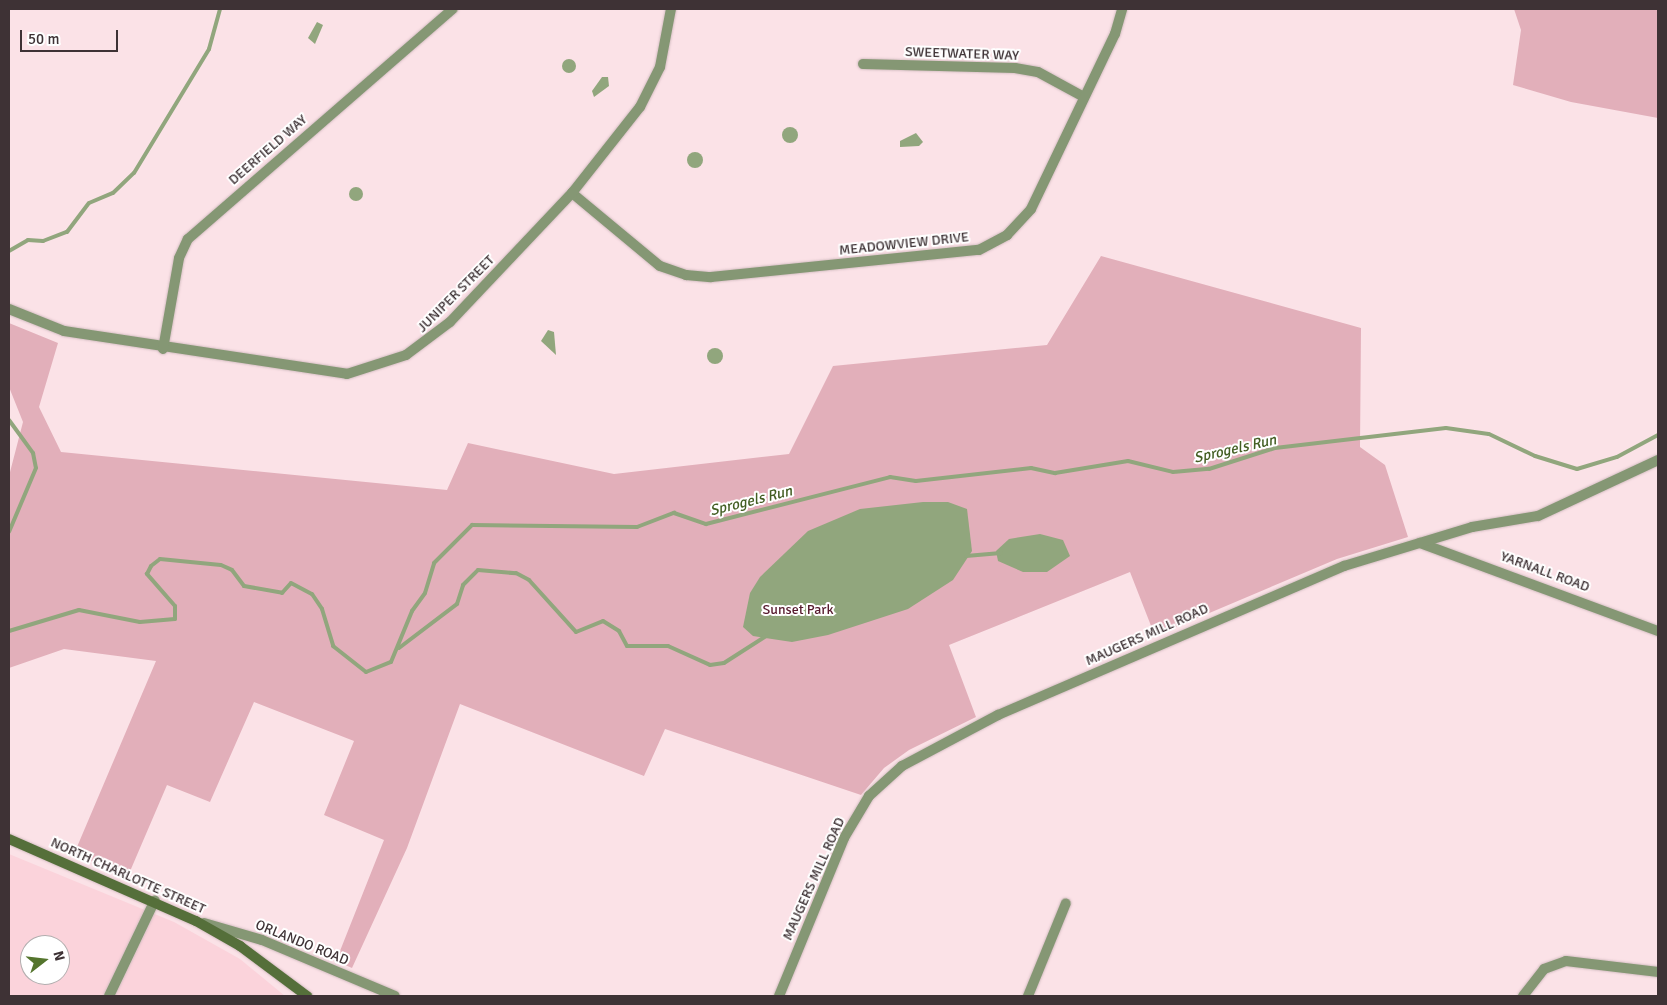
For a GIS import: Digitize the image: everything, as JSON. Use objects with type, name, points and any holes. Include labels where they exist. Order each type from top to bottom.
[{"type":"main road","name":"NORTH CHARLOTTE STREET","points":[[9,839],[155,900],[196,921],[240,946],[307,996]]},
{"type":"street","name":"DEERFIELD WAY","points":[[163,349],[179,258],[188,239],[454,9]]},
{"type":"street","name":"JUNIPER STREET","points":[[9,309],[64,331],[163,349],[347,374],[406,355],[450,322],[572,193],[640,107],[660,67],[671,9]]},
{"type":"street","name":"MEADOWVIEW DRIVE","points":[[572,193],[660,266],[686,275],[711,277],[979,250],[1007,234],[1031,209],[1084,97],[1122,9]]},
{"type":"street","name":"SWEETWATER WAY","points":[[863,64],[1015,68],[1038,72],[1084,97]]},
{"type":"street","name":"MAUGERS MILL ROAD","points":[[779,996],[844,838],[869,796],[902,766],[998,715],[1268,596],[1344,566],[1472,527],[1538,516],[1568,506],[1658,460]]},
{"type":"street","name":"YARNALL ROAD","points":[[1420,543],[1658,631]]},
{"type":"street","points":[[109,996],[155,900]]},
{"type":"street","points":[[1028,996],[1066,903]]},
{"type":"street","name":"ORLANDO ROAD","points":[[196,921],[262,940],[395,996]]},
{"type":"street","points":[[1523,996],[1544,969],[1566,960],[1658,972]]},
{"type":"shaded area","points":[[317,22],[323,25],[315,44],[308,38]]},
{"type":"shaded area","points":[[566,59],[572,59],[576,66],[572,73],[566,73],[562,69],[562,63]]},
{"type":"shaded area","points":[[602,77],[608,77],[609,86],[594,97],[592,91]]},
{"type":"shaded area","points":[[787,127],[793,127],[798,132],[796,141],[787,143],[782,138],[782,132]]},
{"type":"shaded area","points":[[916,133],[923,142],[919,146],[900,147],[900,141]]},
{"type":"shaded area","points":[[695,152],[703,160],[695,168],[687,160]]},
{"type":"shaded area","points":[[353,187],[359,187],[363,194],[359,201],[353,201],[349,197],[349,191]]},
{"type":"shaded area","points":[[548,330],[554,332],[556,355],[541,341]]},
{"type":"shaded area","points":[[712,348],[718,348],[723,353],[721,362],[712,364],[707,359],[707,353]]},
{"type":"shaded area","points":[[923,502],[948,502],[967,509],[972,551],[953,580],[908,609],[828,635],[792,642],[753,636],[743,627],[750,593],[760,577],[808,531],[860,509]]},
{"type":"shaded area","points":[[1040,534],[1063,540],[1070,556],[1047,572],[1023,572],[998,561],[996,551],[1009,539]]},
{"type":"shaded area","points":[[9,854],[174,922],[240,959],[285,996],[9,996]]},
{"type":"green space","points":[[1514,9],[1658,9],[1658,118],[1571,102],[1513,85],[1521,30]]},
{"type":"green space","name":"Sunset Park","points":[[1101,256],[1361,328],[1360,447],[1385,465],[1408,537],[1337,559],[1155,636],[1130,572],[949,645],[976,717],[909,750],[884,768],[861,795],[665,729],[644,776],[460,704],[407,848],[352,968],[336,961],[384,840],[324,815],[354,741],[254,702],[210,802],[167,785],[128,876],[74,854],[156,661],[64,649],[9,668],[9,476],[23,422],[9,387],[9,323],[58,343],[39,407],[61,452],[447,490],[468,443],[614,474],[789,454],[833,366],[1047,345]]},
{"type":"waterway","points":[[9,251],[28,240],[43,241],[67,232],[89,203],[113,193],[134,173],[209,49],[220,9]]},
{"type":"waterway","points":[[9,420],[33,453],[36,468],[9,532]]},
{"type":"waterway","name":"Sprogels Run","points":[[9,631],[79,610],[140,622],[175,619],[175,606],[147,574],[151,566],[160,559],[221,565],[232,570],[244,586],[282,593],[291,583],[312,594],[322,609],[333,646],[366,672],[391,662],[412,611],[425,593],[434,563],[472,525],[637,527],[674,513],[706,524],[890,477],[916,481],[1031,468],[1055,473],[1128,461],[1173,472],[1209,469],[1275,448],[1446,428],[1489,434],[1535,456],[1577,469],[1617,457],[1658,435]]},
{"type":"waterway","points":[[966,556],[1001,553]]},
{"type":"waterway","points":[[399,648],[457,604],[463,585],[478,570],[516,573],[529,580],[576,632],[603,621],[619,631],[627,646],[668,646],[710,665],[724,663],[766,636]]}]
